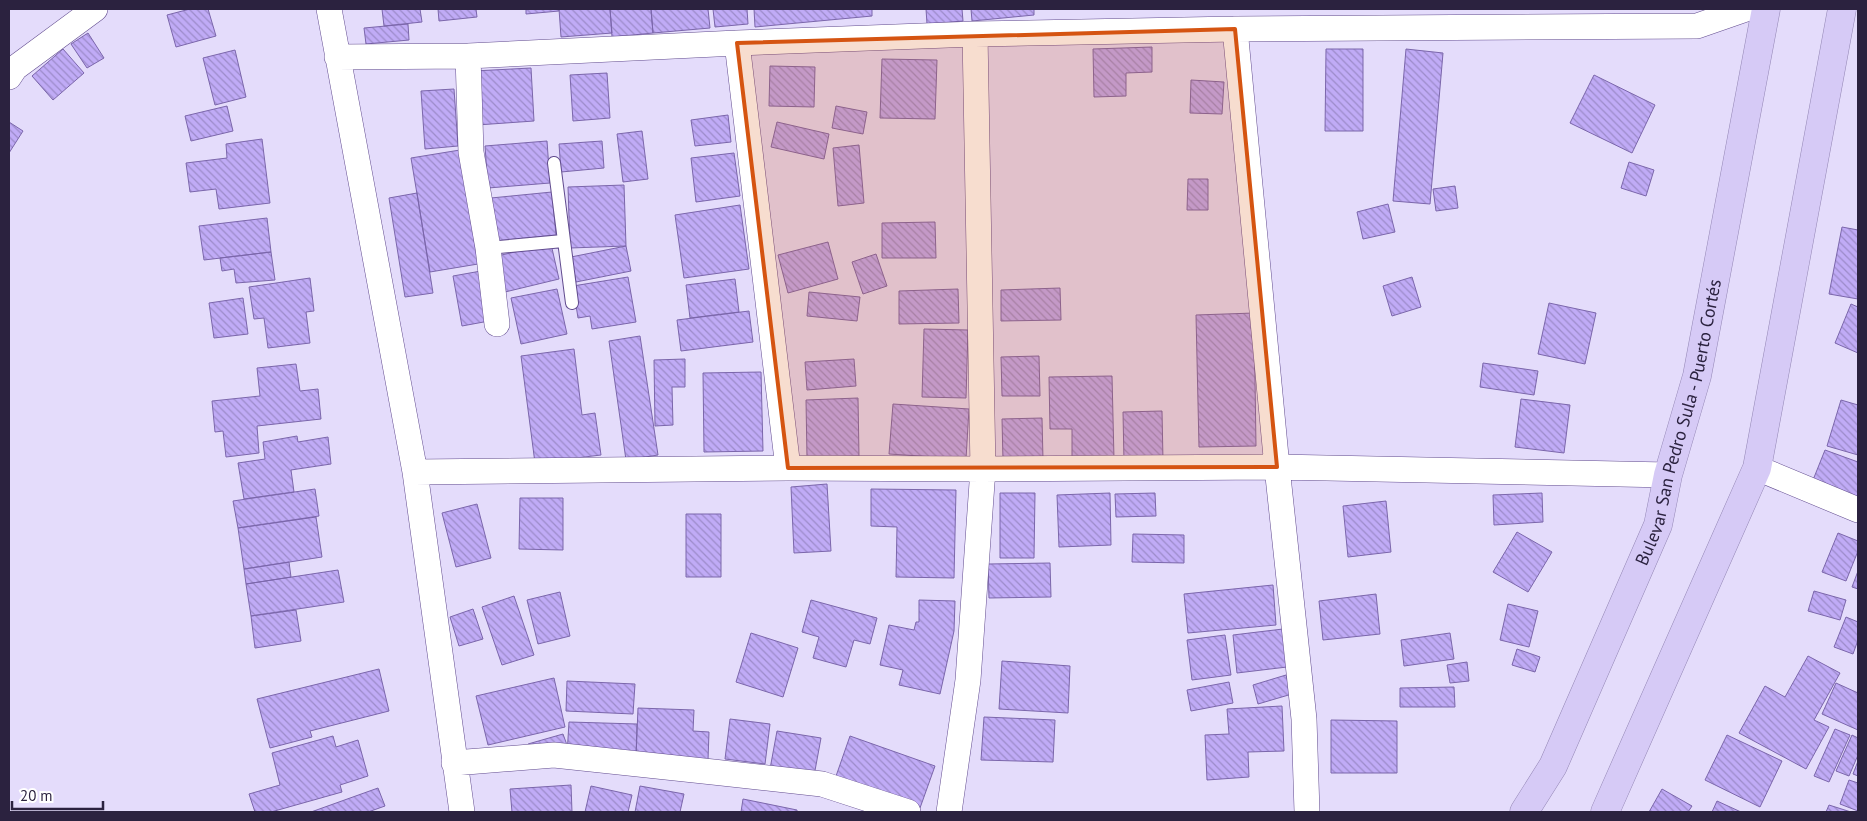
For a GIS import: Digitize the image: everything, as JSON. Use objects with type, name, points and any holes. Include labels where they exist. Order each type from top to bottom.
[{"type":"highway","name":"Bulevar San Pedro Sula - Puerto Cortés","points":[[1524,812],[1553,766],[1658,525],[1668,475],[1697,376],[1766,9]]},
{"type":"highway","points":[[1605,812],[1757,468],[1842,9]]},
{"type":"street","points":[[9,77],[15,68],[95,9]]},
{"type":"street","points":[[329,9],[415,472],[462,812]]},
{"type":"street","points":[[337,57],[468,56],[975,34],[1235,29],[1697,26],[1746,9]]},
{"type":"street","points":[[1235,29],[1277,467],[1304,719],[1307,812]]},
{"type":"street","points":[[950,812],[968,680],[983,469],[975,34]]},
{"type":"street","points":[[737,43],[788,468]]},
{"type":"street","points":[[468,56],[471,152],[488,248],[497,324]]},
{"type":"street","points":[[415,472],[788,468],[1277,467],[1668,475]]},
{"type":"street","points":[[1757,468],[1858,510]]},
{"type":"street","points":[[454,763],[554,755],[713,772],[822,784],[908,812]]},
{"type":"lane","points":[[554,163],[572,303]]},
{"type":"lane","points":[[488,248],[563,241]]},
{"type":"highlighted area","points":[[1235,29],[1277,467],[788,468],[737,43]]},
{"type":"building","points":[[190,9],[208,9],[216,36],[176,47],[167,15]]},
{"type":"building","points":[[382,9],[420,9],[422,22],[384,26]]},
{"type":"building","points":[[438,9],[476,9],[477,17],[439,21]]},
{"type":"building","points":[[526,9],[559,9],[559,11],[526,14]]},
{"type":"building","points":[[559,9],[610,9],[612,33],[561,37]]},
{"type":"building","points":[[610,9],[651,9],[653,33],[612,37]]},
{"type":"building","points":[[651,9],[708,9],[710,28],[653,33]]},
{"type":"building","points":[[713,9],[747,9],[748,24],[715,27]]},
{"type":"building","points":[[754,9],[872,9],[872,16],[755,27]]},
{"type":"building","points":[[926,9],[962,9],[963,21],[927,24]]},
{"type":"building","points":[[971,9],[1034,9],[1034,15],[972,21]]},
{"type":"building","points":[[408,24],[409,40],[366,44],[364,28]]},
{"type":"building","points":[[88,33],[104,58],[87,68],[71,44]]},
{"type":"building","points":[[1152,47],[1152,72],[1126,73],[1126,96],[1094,97],[1093,49]]},
{"type":"building","points":[[63,49],[84,73],[53,100],[32,76]]},
{"type":"building","points":[[1326,49],[1363,49],[1363,131],[1325,131]]},
{"type":"building","points":[[1406,49],[1443,53],[1430,204],[1393,201]]},
{"type":"building","points":[[235,50],[246,97],[215,105],[203,58]]},
{"type":"building","points":[[882,59],[937,60],[935,119],[880,118]]},
{"type":"building","points":[[770,66],[815,67],[814,107],[769,106]]},
{"type":"building","points":[[531,68],[534,121],[477,125],[474,71]]},
{"type":"building","points":[[607,73],[610,118],[573,121],[570,75]]},
{"type":"building","points":[[1594,75],[1655,105],[1632,153],[1570,123]]},
{"type":"building","points":[[1191,80],[1224,82],[1222,114],[1190,113]]},
{"type":"building","points":[[454,89],[458,146],[425,149],[421,91]]},
{"type":"building","points":[[227,106],[233,131],[191,141],[185,116]]},
{"type":"building","points":[[836,106],[867,112],[863,134],[832,128]]},
{"type":"building","points":[[728,115],[731,142],[695,146],[691,120]]},
{"type":"building","points":[[9,122],[23,131],[9,153]]},
{"type":"building","points":[[777,122],[829,134],[824,159],[771,147]]},
{"type":"building","points":[[642,131],[648,179],[623,182],[617,134]]},
{"type":"building","points":[[262,139],[270,203],[219,209],[216,189],[190,192],[186,163],[227,158],[226,144]]},
{"type":"building","points":[[547,141],[550,183],[488,188],[485,146]]},
{"type":"building","points":[[602,141],[604,168],[561,172],[559,144]]},
{"type":"building","points":[[859,145],[864,203],[838,206],[833,148]]},
{"type":"building","points":[[460,150],[478,264],[430,272],[411,158]]},
{"type":"building","points":[[734,153],[740,196],[696,202],[691,158]]},
{"type":"building","points":[[1629,162],[1654,170],[1646,196],[1621,188]]},
{"type":"building","points":[[1188,179],[1208,179],[1208,210],[1187,210]]},
{"type":"building","points":[[624,185],[626,246],[570,248],[568,187]]},
{"type":"building","points":[[1455,186],[1458,208],[1436,211],[1433,189]]},
{"type":"building","points":[[552,192],[556,235],[496,241],[491,198]]},
{"type":"building","points":[[417,193],[433,293],[405,297],[389,198]]},
{"type":"building","points":[[1388,204],[1395,232],[1363,239],[1357,212]]},
{"type":"building","points":[[740,205],[749,269],[684,278],[675,215]]},
{"type":"building","points":[[267,218],[271,252],[204,260],[199,226]]},
{"type":"building","points":[[935,222],[936,258],[882,258],[882,223]]},
{"type":"building","points":[[1842,227],[1858,230],[1858,299],[1829,294]]},
{"type":"building","points":[[828,242],[838,279],[788,293],[778,255]]},
{"type":"building","points":[[551,244],[559,279],[505,292],[497,256]]},
{"type":"building","points":[[626,246],[631,271],[576,282],[571,257]]},
{"type":"building","points":[[271,252],[275,280],[236,283],[234,269],[222,271],[220,258]]},
{"type":"building","points":[[876,254],[887,286],[863,294],[852,262]]},
{"type":"building","points":[[481,271],[489,321],[462,326],[453,276]]},
{"type":"building","points":[[628,277],[636,322],[592,329],[590,316],[578,318],[573,286]]},
{"type":"building","points":[[1412,277],[1421,307],[1392,316],[1383,286]]},
{"type":"building","points":[[310,278],[314,311],[306,312],[310,343],[268,348],[264,318],[254,319],[249,287]]},
{"type":"building","points":[[735,279],[739,312],[690,318],[686,285]]},
{"type":"building","points":[[1060,288],[1061,320],[1001,321],[1001,290]]},
{"type":"building","points":[[557,289],[567,334],[521,344],[511,298]]},
{"type":"building","points":[[958,289],[959,323],[899,324],[899,291]]},
{"type":"building","points":[[809,292],[860,297],[857,321],[807,316]]},
{"type":"building","points":[[243,298],[248,334],[214,338],[209,303]]},
{"type":"building","points":[[1549,303],[1596,313],[1585,364],[1538,354]]},
{"type":"building","points":[[1851,304],[1858,307],[1858,353],[1835,343]]},
{"type":"building","points":[[749,311],[753,342],[681,351],[677,320]]},
{"type":"building","points":[[1254,313],[1256,446],[1199,447],[1196,315]]},
{"type":"building","points":[[924,329],[968,330],[966,398],[922,397]]},
{"type":"building","points":[[640,336],[658,455],[626,460],[609,341]]},
{"type":"building","points":[[574,349],[582,415],[595,413],[601,455],[535,463],[521,356]]},
{"type":"building","points":[[1039,356],[1040,396],[1002,396],[1001,357]]},
{"type":"building","points":[[685,359],[685,387],[672,387],[673,425],[655,426],[654,360]]},
{"type":"building","points":[[854,359],[856,386],[807,390],[805,362]]},
{"type":"building","points":[[1483,363],[1538,371],[1534,395],[1480,387]]},
{"type":"building","points":[[296,364],[300,391],[318,389],[321,419],[257,426],[259,453],[226,457],[223,431],[215,432],[212,401],[260,396],[257,368]]},
{"type":"building","points":[[761,372],[763,451],[704,452],[703,373]]},
{"type":"building","points":[[1112,376],[1114,459],[1072,460],[1072,429],[1050,429],[1049,377]]},
{"type":"building","points":[[858,398],[859,456],[807,458],[806,400]]},
{"type":"building","points":[[1521,399],[1570,405],[1564,453],[1515,447]]},
{"type":"building","points":[[1841,400],[1858,405],[1858,455],[1827,446]]},
{"type":"building","points":[[893,404],[969,409],[966,459],[889,454]]},
{"type":"building","points":[[1162,411],[1163,461],[1124,462],[1123,412]]},
{"type":"building","points":[[1042,418],[1043,460],[1003,461],[1002,419]]},
{"type":"building","points":[[297,436],[298,442],[328,437],[331,464],[291,470],[294,492],[244,499],[238,463],[265,459],[263,442]]},
{"type":"building","points":[[1825,450],[1858,462],[1858,497],[1813,480]]},
{"type":"building","points":[[827,484],[831,551],[794,553],[791,487]]},
{"type":"building","points":[[315,489],[319,516],[238,528],[233,501]]},
{"type":"building","points":[[871,489],[956,490],[954,578],[896,577],[897,527],[871,526]]},
{"type":"building","points":[[1000,493],[1035,493],[1034,558],[1000,558]]},
{"type":"building","points":[[1110,493],[1111,545],[1059,547],[1057,495]]},
{"type":"building","points":[[1155,493],[1156,516],[1116,517],[1115,494]]},
{"type":"building","points":[[1542,493],[1543,522],[1494,525],[1493,495]]},
{"type":"building","points":[[520,498],[563,498],[563,550],[519,549]]},
{"type":"building","points":[[1386,501],[1391,552],[1348,557],[1343,506]]},
{"type":"building","points":[[477,504],[491,558],[456,567],[442,513]]},
{"type":"building","points":[[686,514],[721,514],[721,577],[686,577]]},
{"type":"building","points":[[316,517],[322,557],[244,569],[238,528]]},
{"type":"building","points":[[1517,532],[1552,552],[1528,592],[1493,572]]},
{"type":"building","points":[[1838,533],[1858,541],[1858,551],[1846,581],[1822,572]]},
{"type":"building","points":[[1133,534],[1184,535],[1184,563],[1132,562]]},
{"type":"building","points":[[289,562],[291,577],[246,584],[244,569]]},
{"type":"building","points":[[1050,563],[1051,597],[989,598],[988,564]]},
{"type":"building","points":[[338,570],[344,602],[251,616],[246,584]]},
{"type":"building","points":[[1858,571],[1858,589],[1852,587]]},
{"type":"building","points":[[1273,585],[1276,625],[1188,633],[1184,594]]},
{"type":"building","points":[[1814,591],[1846,600],[1840,620],[1808,611]]},
{"type":"building","points":[[560,592],[570,636],[538,644],[527,600]]},
{"type":"building","points":[[1376,594],[1380,634],[1323,640],[1319,601]]},
{"type":"building","points":[[514,596],[534,655],[502,665],[482,607]]},
{"type":"building","points":[[811,600],[877,618],[870,644],[854,640],[846,667],[813,658],[819,637],[802,632]]},
{"type":"building","points":[[919,600],[955,601],[954,631],[940,694],[899,685],[903,670],[880,665],[889,625],[914,630],[916,622],[919,622]]},
{"type":"building","points":[[1508,604],[1538,611],[1529,647],[1500,640]]},
{"type":"building","points":[[473,609],[483,639],[459,646],[450,617]]},
{"type":"building","points":[[296,610],[301,641],[255,648],[251,616]]},
{"type":"building","points":[[1846,617],[1858,622],[1858,640],[1853,654],[1834,647]]},
{"type":"building","points":[[1283,629],[1287,667],[1237,673],[1233,635]]},
{"type":"building","points":[[751,633],[798,648],[783,697],[736,682]]},
{"type":"building","points":[[1450,633],[1454,659],[1404,666],[1401,640]]},
{"type":"building","points":[[1225,635],[1231,675],[1192,680],[1187,640]]},
{"type":"building","points":[[1517,649],[1540,657],[1535,672],[1512,665]]},
{"type":"building","points":[[1808,656],[1840,673],[1814,720],[1829,727],[1806,769],[1739,733],[1765,686],[1785,697]]},
{"type":"building","points":[[1002,661],[1070,666],[1068,713],[999,709]]},
{"type":"building","points":[[1467,662],[1469,681],[1450,683],[1447,665]]},
{"type":"building","points":[[379,669],[389,711],[310,731],[312,737],[270,748],[257,699]]},
{"type":"building","points":[[1286,675],[1292,694],[1258,704],[1253,685]]},
{"type":"building","points":[[554,678],[565,727],[488,745],[476,696]]},
{"type":"building","points":[[567,681],[635,684],[633,714],[566,711]]},
{"type":"building","points":[[1229,682],[1233,703],[1191,711],[1187,690]]},
{"type":"building","points":[[1836,683],[1858,693],[1858,730],[1822,714]]},
{"type":"building","points":[[1454,687],[1455,707],[1400,707],[1400,688]]},
{"type":"building","points":[[1282,706],[1284,751],[1248,752],[1249,777],[1207,780],[1205,735],[1229,734],[1227,709]]},
{"type":"building","points":[[638,708],[694,710],[693,731],[709,732],[708,760],[636,757]]},
{"type":"building","points":[[984,717],[1055,720],[1053,762],[981,760]]},
{"type":"building","points":[[730,719],[770,724],[765,764],[725,759]]},
{"type":"building","points":[[1331,720],[1397,721],[1397,773],[1331,773]]},
{"type":"building","points":[[569,722],[637,724],[636,757],[567,755]]},
{"type":"building","points":[[1835,729],[1850,735],[1829,782],[1814,776]]},
{"type":"building","points":[[777,731],[821,738],[814,776],[770,769]]},
{"type":"building","points":[[563,734],[567,745],[531,756],[528,744]]},
{"type":"building","points":[[1727,735],[1782,761],[1760,807],[1705,780]]},
{"type":"building","points":[[1852,735],[1858,738],[1858,755],[1849,776],[1836,771]]},
{"type":"building","points":[[333,736],[336,747],[358,740],[368,776],[340,785],[342,792],[271,812],[255,812],[249,794],[280,785],[272,753]]},
{"type":"building","points":[[850,736],[935,766],[920,808],[835,779]]},
{"type":"building","points":[[1858,761],[1858,776],[1853,774]]},
{"type":"building","points":[[1849,780],[1858,783],[1858,811],[1840,804]]},
{"type":"building","points":[[571,785],[572,812],[512,812],[510,789]]},
{"type":"building","points":[[591,786],[632,795],[628,812],[585,812]]},
{"type":"building","points":[[640,786],[684,794],[680,812],[635,812]]},
{"type":"building","points":[[378,788],[385,806],[368,812],[311,812]]},
{"type":"building","points":[[1662,789],[1692,806],[1688,812],[1649,812]]},
{"type":"building","points":[[743,799],[797,810],[797,812],[741,812]]},
{"type":"building","points":[[1717,801],[1741,812],[1712,812]]},
{"type":"building","points":[[1829,805],[1851,812],[1826,812]]}]
